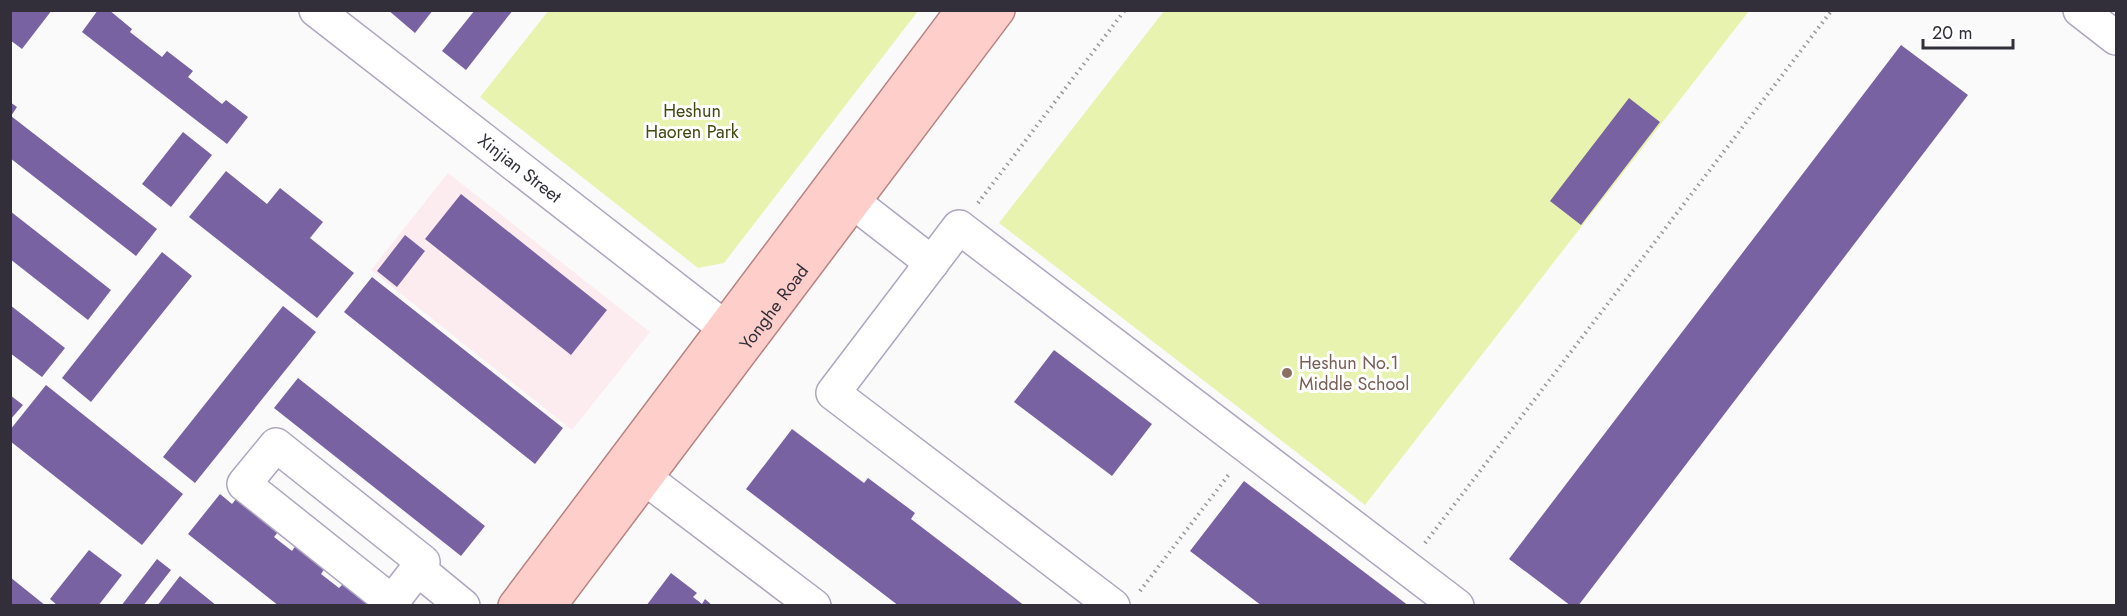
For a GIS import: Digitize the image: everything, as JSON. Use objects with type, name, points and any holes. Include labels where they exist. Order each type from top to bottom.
[{"type":"main road","name":"Yonghe Road","points":[[515,606],[963,10]]},
{"type":"main road","name":"Yonghe Road","points":[[560,602],[645,478],[998,10]]},
{"type":"street","name":"Xinjian Street","points":[[316,10],[724,327]]},
{"type":"street","points":[[2080,10],[2116,38]]},
{"type":"street","points":[[852,201],[932,263]]},
{"type":"street","points":[[1124,601],[833,393],[959,227],[1457,606]]},
{"type":"street","points":[[276,445],[423,562],[418,569],[392,602],[244,484],[276,445]]},
{"type":"street","points":[[645,478],[814,606]]},
{"type":"street","points":[[418,569],[463,606]]},
{"type":"path","points":[[959,227],[1125,10]]},
{"type":"path","points":[[1406,567],[1832,10]]},
{"type":"path","points":[[1124,601],[1249,448]]},
{"type":"shaded area","points":[[448,173],[650,332],[572,430],[371,270]]},
{"type":"green space","name":"Heshun Haoren Park","points":[[549,10],[918,11],[724,263],[698,268],[480,97]]},
{"type":"green space","points":[[1164,11],[1749,11],[1365,505],[999,223]]},
{"type":"building","points":[[10,10],[52,10],[22,49],[10,40]]},
{"type":"building","points":[[98,10],[109,10],[132,29],[130,32],[162,57],[167,51],[193,71],[188,77],[222,104],[226,100],[248,117],[227,144],[82,32]]},
{"type":"building","points":[[388,10],[433,10],[415,33]]},
{"type":"building","points":[[475,10],[513,10],[466,70],[442,51]]},
{"type":"building","points":[[1901,45],[1968,95],[1578,606],[1571,606],[1509,559]]},
{"type":"building","points":[[1629,98],[1660,122],[1581,225],[1550,201]]},
{"type":"building","points":[[10,102],[17,107],[11,116],[157,229],[136,256],[10,158]]},
{"type":"building","points":[[183,132],[212,155],[171,207],[142,184]]},
{"type":"building","points":[[226,171],[267,204],[280,188],[323,222],[310,238],[354,273],[317,318],[189,217]]},
{"type":"building","points":[[461,194],[607,310],[571,355],[425,239]]},
{"type":"building","points":[[10,211],[111,290],[88,320],[10,259]]},
{"type":"building","points":[[405,235],[425,251],[397,287],[377,271]]},
{"type":"building","points":[[162,252],[192,276],[91,402],[62,378]]},
{"type":"building","points":[[372,277],[563,428],[535,464],[344,312]]},
{"type":"building","points":[[10,305],[65,348],[42,377],[10,353]]},
{"type":"building","points":[[283,306],[316,332],[195,483],[163,457]]},
{"type":"building","points":[[1054,350],[1152,424],[1112,476],[1014,402]]},
{"type":"building","points":[[298,378],[485,526],[461,556],[274,408]]},
{"type":"building","points":[[46,385],[183,494],[142,545],[10,441],[10,430]]},
{"type":"building","points":[[10,395],[23,405],[10,420]]},
{"type":"building","points":[[792,429],[864,483],[868,478],[915,513],[911,519],[1025,606],[899,606],[746,489]]},
{"type":"building","points":[[1244,481],[1409,606],[1262,606],[1190,551]]},
{"type":"building","points":[[220,494],[232,504],[236,499],[278,532],[274,537],[292,551],[296,545],[325,568],[321,574],[339,588],[343,584],[370,606],[279,606],[188,534]]},
{"type":"building","points":[[89,550],[122,575],[98,606],[58,606],[50,599]]},
{"type":"building","points":[[157,559],[171,570],[143,606],[121,606]]},
{"type":"building","points":[[671,573],[697,593],[693,597],[702,604],[705,599],[713,606],[646,606]]},
{"type":"building","points":[[180,576],[217,606],[157,606]]},
{"type":"building","points":[[10,577],[46,606],[10,606]]},
{"type":"place","name":"Heshun No.1 Middle School","points":[[1287,373]]}]
